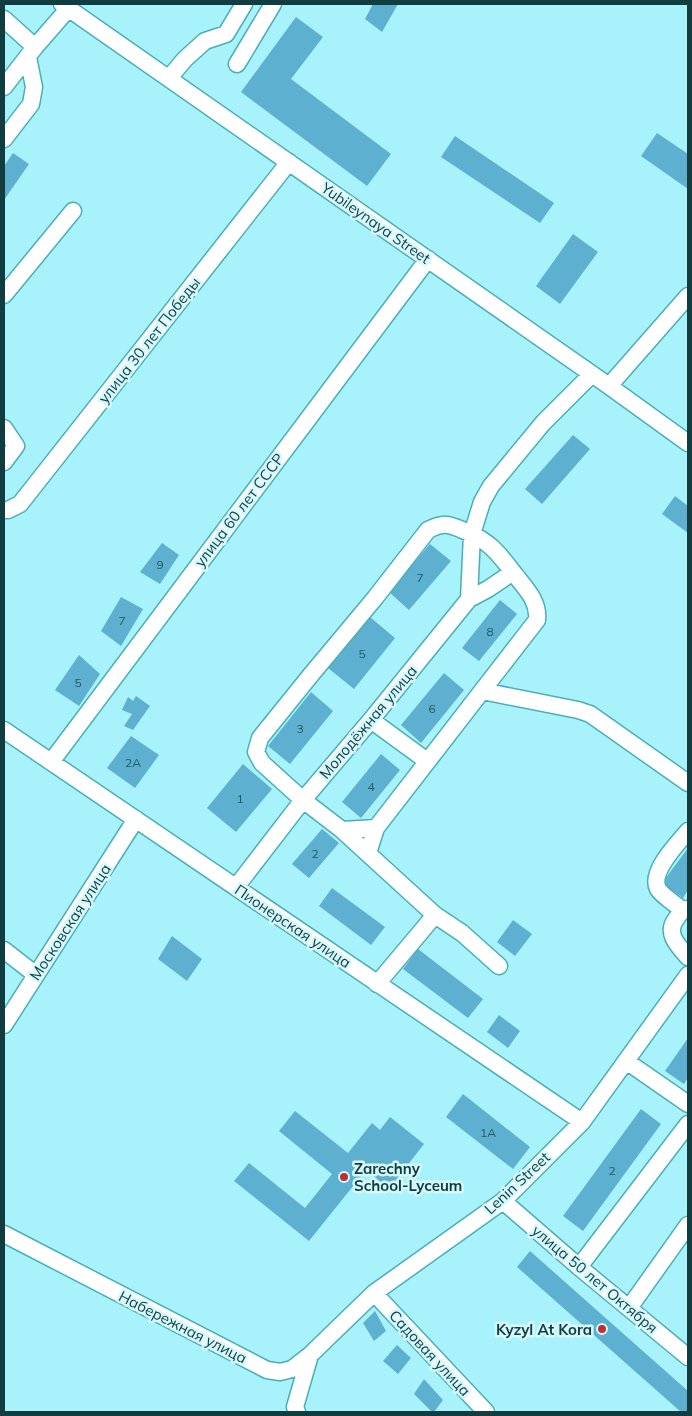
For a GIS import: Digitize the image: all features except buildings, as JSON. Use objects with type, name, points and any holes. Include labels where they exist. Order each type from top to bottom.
[{"type":"street","points":[[169,78],[185,59],[205,41],[226,34],[244,4]]},
{"type":"street","points":[[237,64],[273,4]]},
{"type":"street","points":[[4,87],[66,6]]},
{"type":"street","name":"Yubileynaya Street","points":[[66,6],[688,443]]},
{"type":"street","points":[[4,19],[31,52],[34,87],[31,104],[4,140]]},
{"type":"street","name":"улица 30 лет Победы","points":[[4,510],[20,504],[290,162]]},
{"type":"street","points":[[4,295],[74,211]]},
{"type":"street","name":"улица 60 лет СССР","points":[[51,762],[428,259]]},
{"type":"street","points":[[609,386],[688,296]]},
{"type":"street","points":[[469,599],[472,534],[482,502],[490,486],[543,423],[592,374]]},
{"type":"street","points":[[4,428],[16,446],[4,462]]},
{"type":"street","points":[[368,853],[376,828],[537,620],[538,611],[534,599],[497,552],[485,540],[450,525],[438,525],[428,530],[260,738],[256,752],[262,763],[303,800],[342,830],[435,915],[462,934],[499,966]]},
{"type":"street","name":"Молодёжная улица","points":[[236,888],[303,800],[469,599],[513,572]]},
{"type":"street","points":[[482,691],[590,714],[688,783]]},
{"type":"street","points":[[371,720],[427,761]]},
{"type":"street","name":"Пионерская улица","points":[[4,730],[582,1122]]},
{"type":"street","name":"Московская улица","points":[[4,1025],[136,819]]},
{"type":"street","points":[[342,830],[376,828]]},
{"type":"street","points":[[688,831],[659,870],[656,881],[658,890],[685,909],[673,923],[671,934],[674,941],[688,957]]},
{"type":"street","points":[[377,984],[435,915]]},
{"type":"street","points":[[4,950],[36,975]]},
{"type":"street","name":"Lenin Street","points":[[310,1356],[374,1294],[503,1201],[582,1122],[688,975]]},
{"type":"street","points":[[626,1061],[688,1104]]},
{"type":"street","points":[[579,1267],[688,1124]]},
{"type":"street","name":"улица 50 лет Октября","points":[[503,1201],[688,1357]]},
{"type":"street","points":[[629,1308],[688,1225]]},
{"type":"street","name":"Набережная улица","points":[[4,1234],[267,1370],[280,1372],[292,1369],[310,1356]]},
{"type":"street","name":"Садовая улица","points":[[374,1294],[486,1412]]},
{"type":"street","points":[[297,1412],[295,1407],[310,1356]]},
{"type":"place","name":"Zarechny School-Lyceum","points":[[344,1177]]},
{"type":"place","name":"Kyzyl At Kora","points":[[602,1329]]}]
